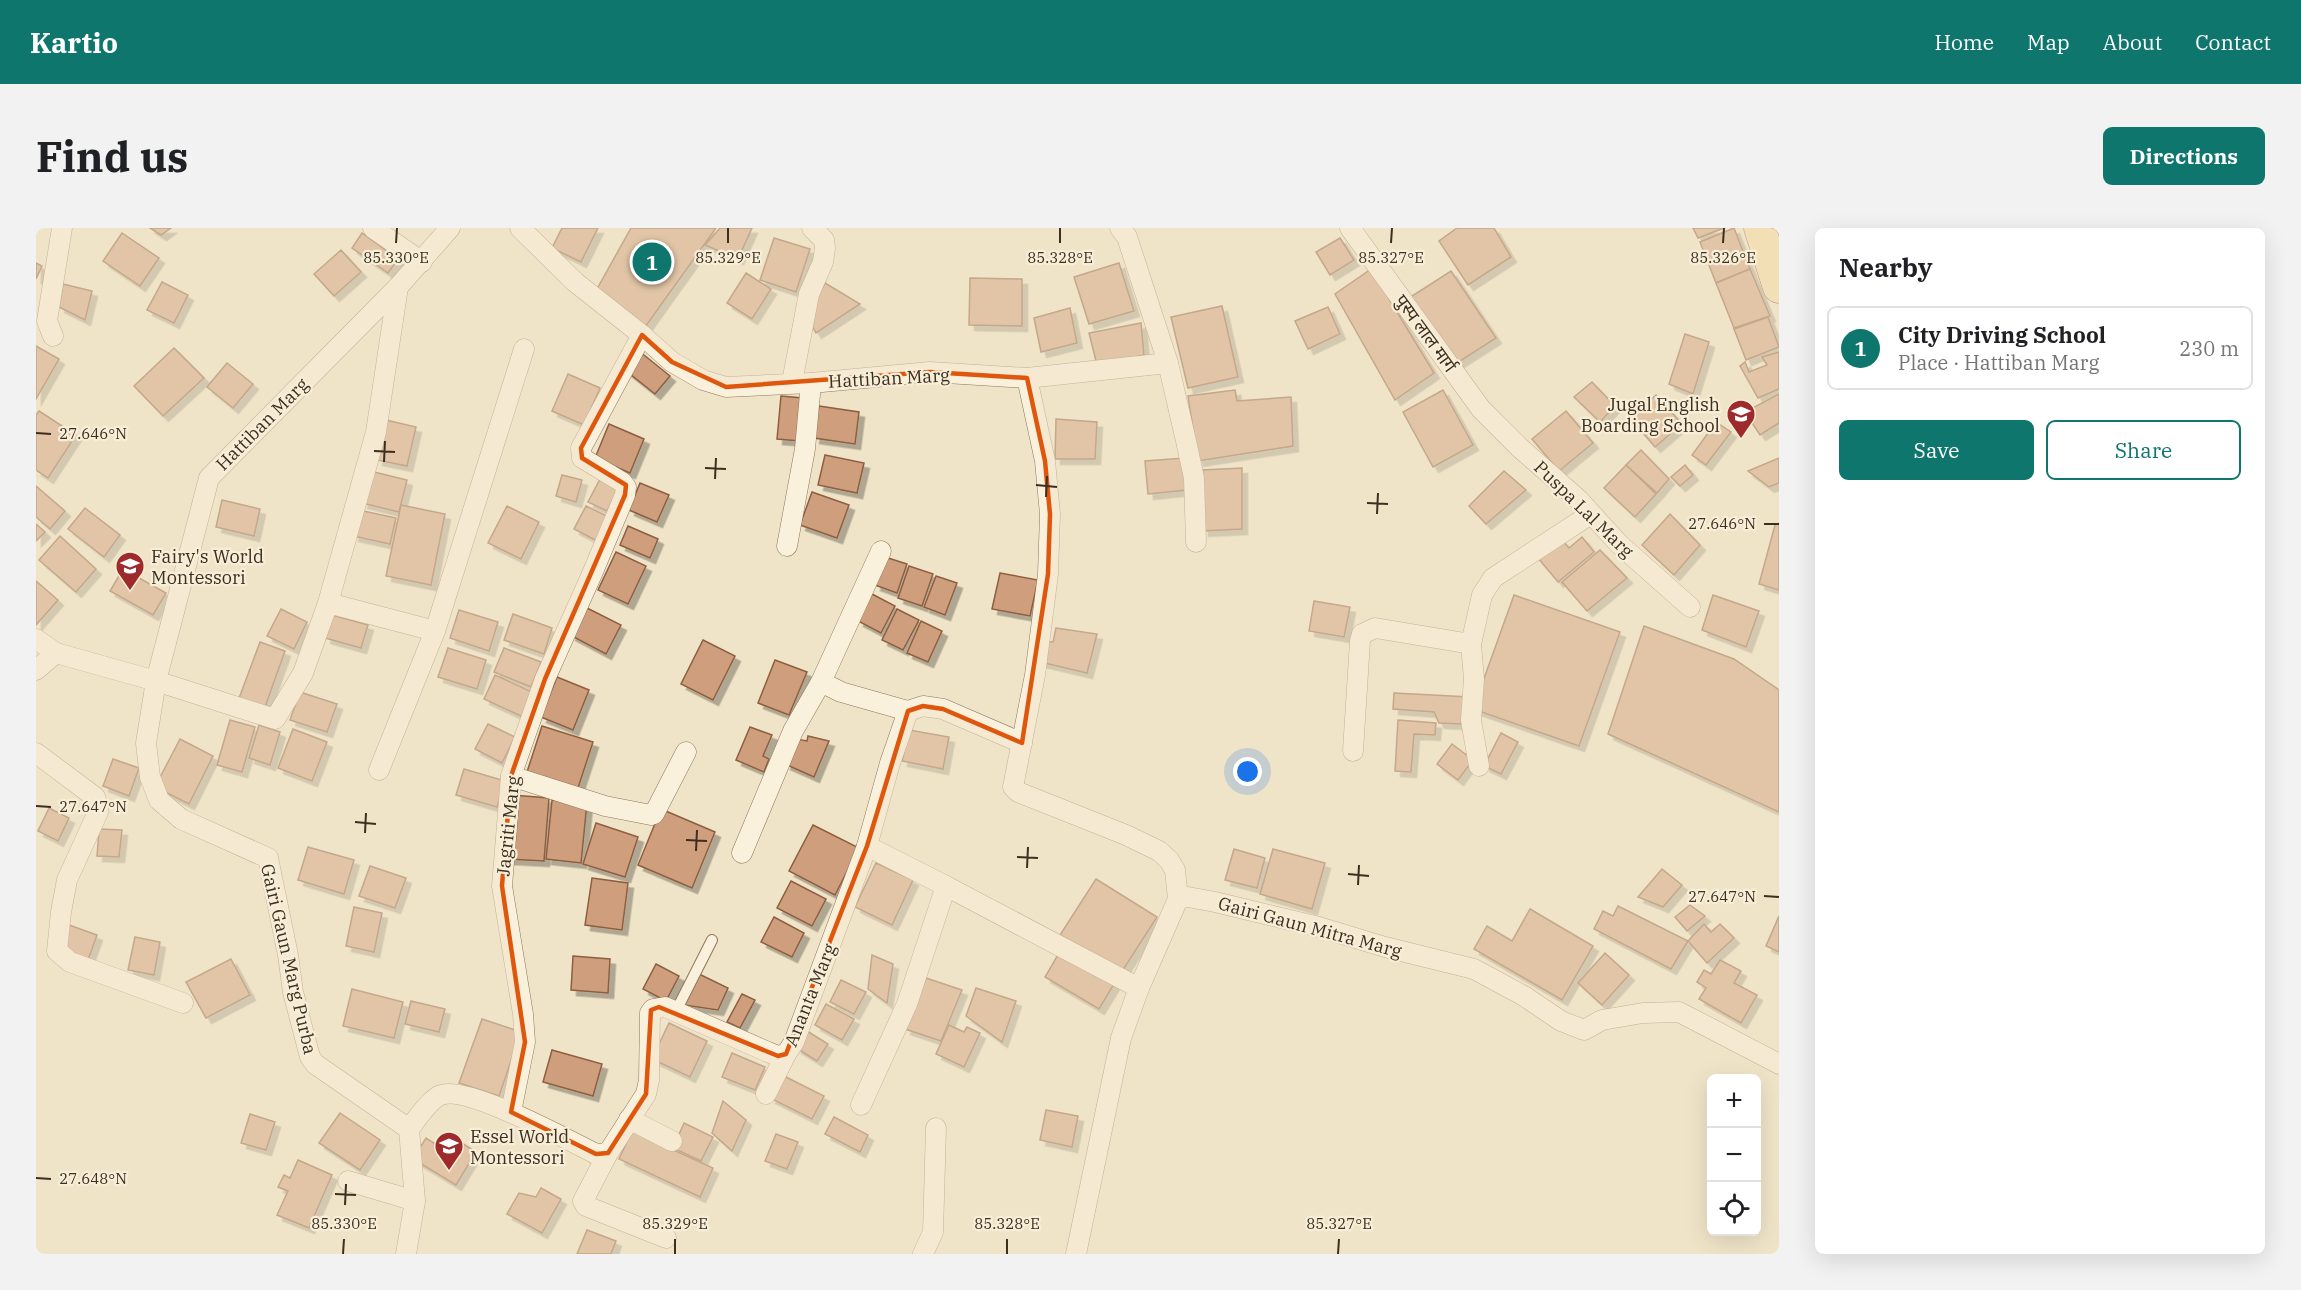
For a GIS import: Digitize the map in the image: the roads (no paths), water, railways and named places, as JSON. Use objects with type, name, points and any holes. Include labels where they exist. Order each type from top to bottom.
[{"type":"main road","points":[[1760,228],[1779,287]]},
{"type":"street","points":[[53,336],[47,321],[62,228]]},
{"type":"street","points":[[373,228],[422,262]]},
{"type":"street","name":"Hattiban Marg","points":[[156,681],[209,478],[398,287],[450,228]]},
{"type":"street","name":"Hattiban Marg","points":[[520,228],[575,282],[672,362],[703,380],[726,387],[930,372],[1027,378],[1168,363]]},
{"type":"street","points":[[788,546],[805,449],[802,382],[809,294],[823,262],[825,248],[824,240],[812,228]]},
{"type":"street","name":"पुस्प लाल मार्ग","points":[[1350,228],[1481,409]]},
{"type":"street","points":[[1128,231],[1168,363],[1194,478],[1196,542]]},
{"type":"street","points":[[36,639],[56,653],[156,681],[275,719],[303,672],[328,603],[376,432],[398,287]]},
{"type":"street","name":"Jagriti Marg","points":[[511,1112],[525,1042],[523,1014],[502,886],[511,776],[545,679],[625,495],[626,488],[622,482],[582,458],[580,453],[642,335]]},
{"type":"street","points":[[379,770],[435,631],[524,349]]},
{"type":"street","points":[[1027,378],[1045,461],[1050,514],[1048,574],[1035,675],[1013,787],[1018,792],[1126,835],[1159,851],[1169,860],[1175,870],[1178,899],[1139,988],[1121,1038],[1076,1254]]},
{"type":"street","name":"Puspa Lal Marg","points":[[1481,409],[1520,448],[1579,500],[1619,544],[1690,607]]},
{"type":"street","points":[[1479,766],[1471,720],[1474,679],[1471,644],[1482,595],[1493,578],[1591,514]]},
{"type":"street","points":[[742,853],[793,731],[821,682],[881,551]]},
{"type":"street","points":[[328,603],[435,631]]},
{"type":"street","points":[[1353,751],[1362,634],[1375,628],[1471,644]]},
{"type":"street","points":[[36,670],[56,653]]},
{"type":"street","name":"Gairi Gaun Marg Purba","points":[[156,681],[146,743],[150,777],[159,800],[181,819],[268,858],[288,955],[293,993],[310,1058],[315,1064],[409,1129]]},
{"type":"street","points":[[821,682],[841,692],[908,711],[923,706],[944,710],[1022,743]]},
{"type":"street","name":"Ananta Marg","points":[[676,1011],[778,1056],[786,1054],[794,1042],[867,846],[890,763],[908,711]]},
{"type":"street","points":[[511,776],[605,806],[651,815],[654,814],[686,752]]},
{"type":"street","points":[[36,753],[95,797],[98,806],[98,812],[67,880],[57,951],[70,962],[183,1003]]},
{"type":"street","points":[[867,846],[1139,988]]},
{"type":"street","points":[[861,1105],[907,1004],[946,886]]},
{"type":"street","name":"Gairi Gaun Mitra Marg","points":[[1178,899],[1197,898],[1227,904],[1474,969],[1524,996],[1561,1021],[1584,1030],[1602,1020],[1643,1013],[1679,1012],[1779,1064]]},
{"type":"street","points":[[666,1238],[586,1206],[583,1201],[608,1153],[648,1088],[650,1013],[659,1007],[676,1011]]},
{"type":"street","points":[[766,1094],[786,1054]]},
{"type":"street","points":[[406,1254],[415,1201],[409,1129],[438,1095],[451,1092],[511,1112],[596,1154],[608,1153]]},
{"type":"street","points":[[629,1119],[672,1141]]},
{"type":"street","points":[[923,1254],[933,1232],[936,1128]]},
{"type":"street","points":[[348,1180],[415,1201]]},
{"type":"lane","points":[[676,1011],[712,940]]},
{"type":"place","name":"City Driving School","points":[[652,262]]},
{"type":"place","name":"Jugal English Boarding School","points":[[1741,440]]},
{"type":"place","name":"Fairy's World Montessori","points":[[130,592]]},
{"type":"place","name":"Essel World Montessori","points":[[449,1172]]}]
